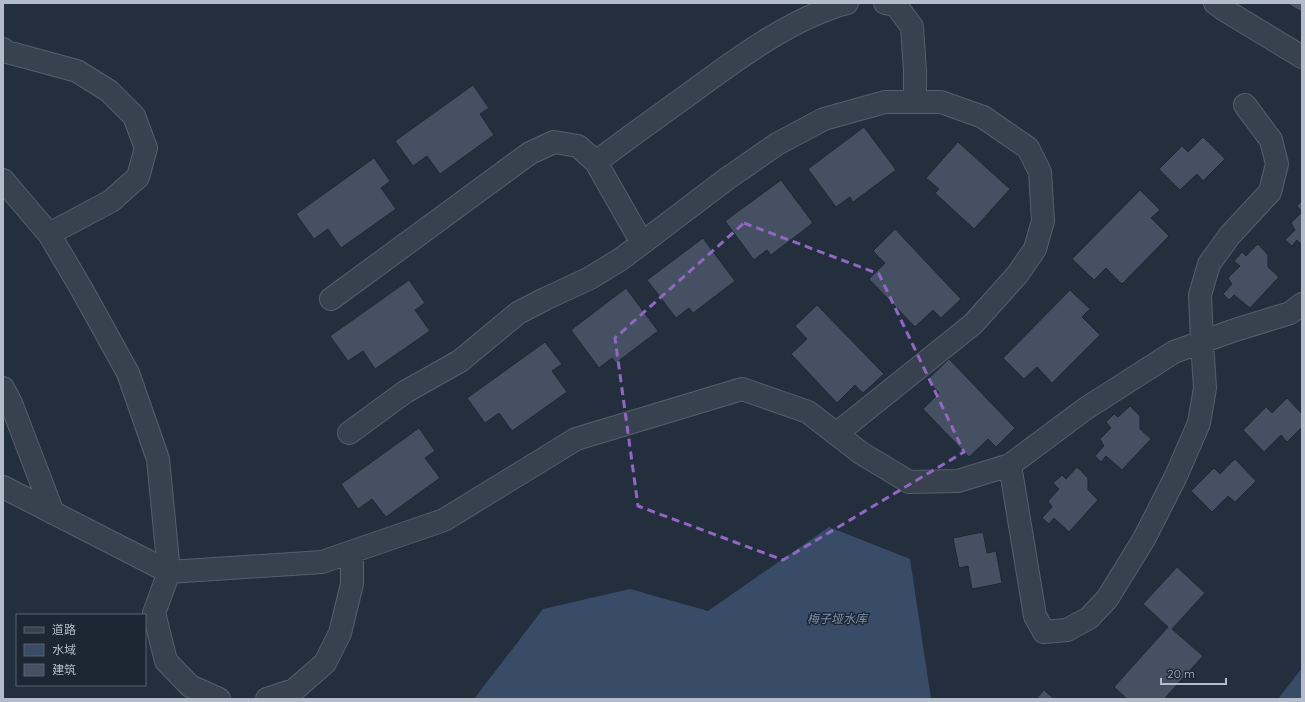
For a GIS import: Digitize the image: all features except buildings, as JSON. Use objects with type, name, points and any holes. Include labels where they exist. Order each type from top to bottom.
[{"type":"lane","points":[[596,162],[734,60],[797,23],[833,7],[847,3]]},
{"type":"lane","points":[[885,3],[896,5],[912,27],[915,71],[915,102]]},
{"type":"lane","points":[[1215,3],[1302,57]]},
{"type":"lane","points":[[3,49],[7,52],[78,71],[109,91],[134,116],[146,148],[138,177],[111,201],[49,234]]},
{"type":"lane","points":[[349,433],[405,392],[460,361],[518,313],[590,278],[621,259],[728,178],[778,144],[824,119],[884,102],[940,102],[982,117],[1028,148],[1040,172],[1043,221],[1035,249],[1017,275],[973,324],[836,434]]},
{"type":"lane","points":[[1010,465],[1035,616],[1044,632],[1067,630],[1089,618],[1107,599],[1144,539],[1176,476],[1199,423],[1205,388],[1200,295],[1209,264],[1230,236],[1270,192],[1276,164],[1270,140],[1245,105]]},
{"type":"lane","points":[[331,299],[530,154],[554,142],[578,146],[596,162],[642,243]]},
{"type":"lane","points":[[3,180],[49,234],[81,288],[128,374],[158,459],[169,572],[154,613],[166,661],[190,686],[219,699]]},
{"type":"lane","points":[[3,487],[169,572],[322,562],[444,520],[576,439],[742,389],[808,412],[861,453],[909,482],[958,482],[1010,465],[1085,409],[1174,352],[1232,331],[1290,314],[1302,304]]},
{"type":"lane","points":[[3,388],[11,403],[53,513]]},
{"type":"lane","points":[[267,699],[294,690],[325,663],[340,633],[352,584],[352,552]]},
{"type":"highlighted area","points":[[744,223],[879,274],[964,452],[783,560],[638,506],[615,338]]},
{"type":"water","name":"梅子垭水库","points":[[829,527],[910,559],[931,699],[474,699],[543,609],[630,589],[708,611]]},
{"type":"water","points":[[1302,668],[1302,699],[1278,699]]}]
